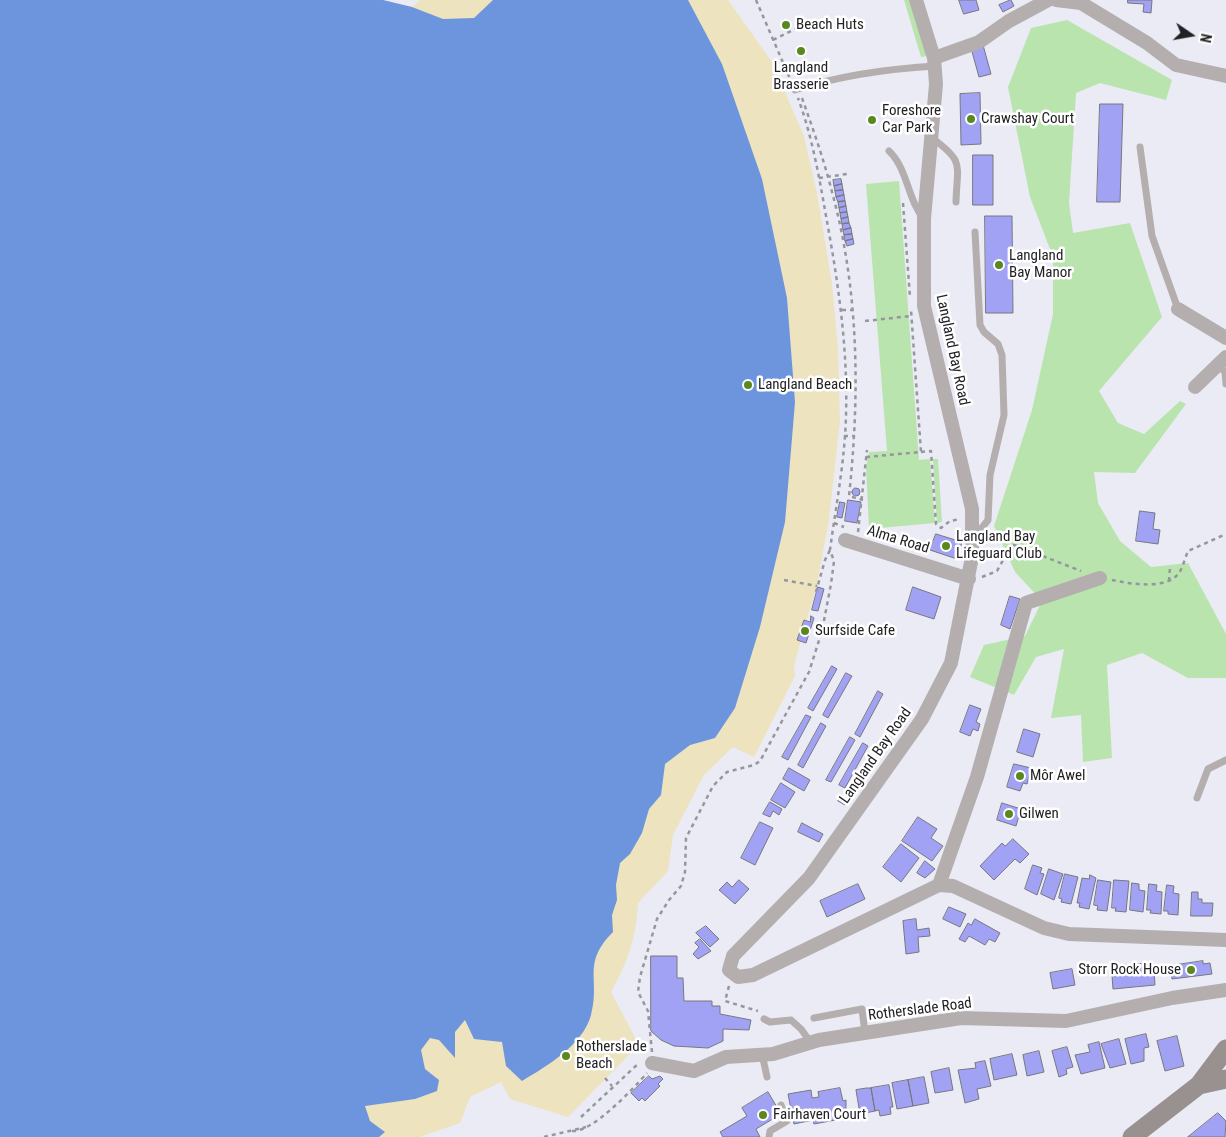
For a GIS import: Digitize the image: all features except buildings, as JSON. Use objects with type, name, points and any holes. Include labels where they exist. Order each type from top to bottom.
[{"type":"street","name":"Langland Bay Road","points":[[732,974],[729,970],[732,956],[809,878],[922,719],[951,663],[969,579],[972,510],[924,306],[924,219],[936,84],[934,62],[916,0]]},
{"type":"street","points":[[934,62],[979,42],[1009,21],[1048,0]]},
{"type":"street","points":[[1056,0],[1081,3],[1147,43],[1176,65],[1226,76]]},
{"type":"street","points":[[1178,309],[1226,338]]},
{"type":"street","points":[[1195,387],[1222,361]]},
{"type":"street","name":"Alma Road","points":[[851,542],[969,579]]},
{"type":"street","points":[[939,885],[977,777],[1026,603],[1103,578]]},
{"type":"street","points":[[732,974],[746,977],[753,975],[939,885],[953,886],[1044,928],[1069,934],[1226,940]]},
{"type":"street","name":"Rotherslade Road","points":[[647,1060],[694,1071],[726,1057],[773,1054],[811,1043],[961,1018],[1066,1021],[1172,998],[1226,990]]},
{"type":"street","points":[[1132,1137],[1199,1085],[1226,1049]]},
{"type":"street","points":[[1199,1085],[1226,1079]]},
{"type":"lane","points":[[795,90],[828,80],[934,62]]},
{"type":"lane","points":[[932,138],[951,152],[957,160],[956,202]]},
{"type":"lane","points":[[1140,147],[1152,236],[1178,309]]},
{"type":"lane","points":[[889,151],[898,160],[916,209],[924,219]]},
{"type":"lane","points":[[972,541],[988,520],[990,475],[1004,415],[1002,355],[998,344],[984,332],[980,325],[975,232]]},
{"type":"lane","points":[[1222,361],[1226,384]]},
{"type":"lane","points":[[1197,798],[1208,769],[1226,760]]},
{"type":"lane","points":[[814,1018],[862,1009],[865,1033]]},
{"type":"lane","points":[[763,1016],[770,1022],[791,1020],[801,1029],[811,1043]]},
{"type":"lane","points":[[762,1054],[767,1077]]},
{"type":"lane","points":[[769,1137],[770,1131],[787,1121],[781,1105]]},
{"type":"path","points":[[756,0],[795,90],[806,121],[819,178],[841,310],[846,382],[844,436],[830,550],[825,560],[816,592]]},
{"type":"path","points":[[773,40],[809,22]]},
{"type":"path","points":[[802,98],[828,176],[840,223],[853,310],[857,381],[855,436],[849,496],[863,500]]},
{"type":"path","points":[[819,178],[847,174]]},
{"type":"path","points":[[903,201],[910,297]]},
{"type":"path","points":[[910,307],[921,452]]},
{"type":"path","points":[[841,310],[853,310]]},
{"type":"path","points":[[865,321],[911,316]]},
{"type":"path","points":[[844,436],[855,436]]},
{"type":"path","points":[[851,542],[863,500],[867,450]]},
{"type":"path","points":[[866,457],[931,451],[935,484],[936,524],[941,528],[950,521],[960,519]]},
{"type":"path","points":[[1103,578],[1136,585],[1168,582],[1179,573],[1188,551],[1226,534]]},
{"type":"path","points":[[988,576],[998,571],[1012,544],[1083,572]]},
{"type":"path","points":[[582,1117],[612,1086],[653,1054],[648,1011],[638,992],[642,969],[657,919],[668,900],[681,886],[685,872],[686,838],[712,786],[727,772],[754,765],[760,761],[809,672],[822,631],[831,584],[834,561],[830,550]]},
{"type":"path","points":[[1168,582],[1170,566]]},
{"type":"path","points":[[784,580],[818,586]]},
{"type":"path","points":[[732,974],[725,1001],[763,1016]]},
{"type":"path","points":[[544,1137],[587,1126],[621,1102],[650,1070],[647,1060]]},
{"type":"path","points":[[605,1078],[612,1086]]},
{"type":"green space","points":[[904,0],[909,0],[927,56],[921,57]]},
{"type":"green space","points":[[1067,20],[1172,80],[1166,100],[1100,83],[1076,93],[1069,203],[1073,233],[1130,223],[1162,317],[1099,391],[1118,423],[1144,434],[1180,401],[1186,404],[1135,473],[1094,472],[1098,503],[1120,541],[1151,567],[1188,563],[1226,634],[1226,678],[1188,678],[1142,653],[1107,665],[1112,758],[1083,762],[1081,715],[1051,718],[1064,649],[1036,657],[1014,695],[970,677],[984,645],[1025,636],[1042,601],[1015,572],[994,526],[1032,410],[1053,314],[1053,257],[1030,197],[1008,87],[1031,28]]},
{"type":"green space","points":[[899,181],[919,460],[930,459],[935,523],[869,529],[866,467],[869,452],[887,451],[866,184]]},
{"type":"green space","points":[[933,459],[938,459],[942,522],[937,523]]},
{"type":"sand","points":[[0,0],[383,0],[412,7],[420,0],[728,0],[772,62],[804,136],[817,193],[832,284],[838,348],[840,421],[829,520],[817,584],[794,665],[795,676],[754,757],[733,747],[704,775],[673,835],[668,871],[638,903],[636,926],[630,949],[622,971],[611,992],[639,1045],[568,1117],[510,1099],[501,1082],[470,1097],[460,1123],[420,1137],[75,1137]]},
{"type":"water","points":[[0,0],[383,0],[412,7],[443,19],[474,18],[493,0],[688,0],[722,64],[762,179],[787,298],[795,402],[785,522],[760,627],[735,708],[715,738],[690,745],[665,764],[661,795],[649,809],[642,833],[630,854],[620,863],[616,885],[617,900],[612,915],[613,932],[597,953],[594,972],[594,1002],[587,1026],[563,1054],[522,1081],[506,1066],[502,1042],[474,1039],[465,1020],[455,1032],[455,1058],[439,1040],[430,1038],[421,1050],[425,1069],[439,1080],[437,1091],[415,1099],[365,1106],[370,1121],[385,1132],[379,1137],[0,1137]]},
{"type":"place","name":"Beach Huts","points":[[786,25]]},
{"type":"place","name":"Langland Brasserie","points":[[801,51]]},
{"type":"place","name":"Crawshay Court","points":[[971,119]]},
{"type":"place","name":"Foreshore Car Park","points":[[872,120]]},
{"type":"place","name":"Langland Bay Manor","points":[[999,265]]},
{"type":"place","name":"Langland Beach","points":[[748,385]]},
{"type":"place","name":"Langland Bay Lifeguard Club","points":[[946,546]]},
{"type":"place","name":"Surfside Cafe","points":[[805,631]]},
{"type":"place","name":"Môr Awel","points":[[1020,776]]},
{"type":"place","name":"Gilwen","points":[[1009,814]]},
{"type":"place","name":"Storr Rock House","points":[[1191,970]]},
{"type":"place","name":"Rotherslade Beach","points":[[566,1056]]},
{"type":"place","name":"Fairhaven Court","points":[[763,1115]]}]
